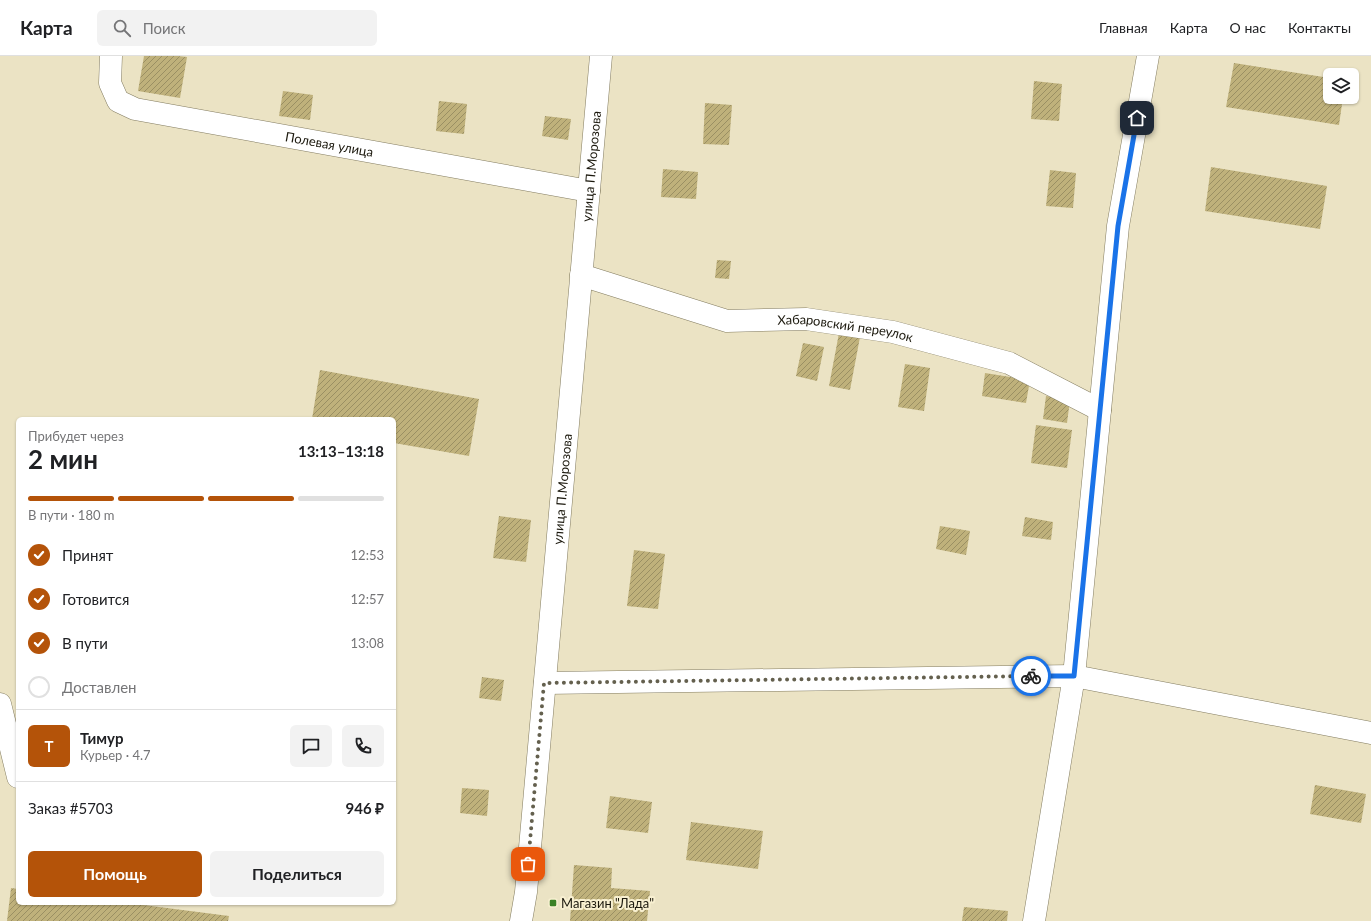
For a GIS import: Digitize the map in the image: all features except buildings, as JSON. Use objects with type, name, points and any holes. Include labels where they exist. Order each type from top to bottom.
[{"type":"street","name":"Полевая улица","points":[[111,56],[110,83],[118,101],[134,109],[589,191]]},
{"type":"street","name":"улица П.Морозова","points":[[521,921],[526,892],[601,56]]},
{"type":"street","points":[[1034,921],[1074,676],[1118,226],[1148,56]]},
{"type":"street","name":"Хабаровский переулок","points":[[581,275],[727,321],[806,319],[901,334],[1009,362],[1100,410]]},
{"type":"street","points":[[544,683],[1074,676],[1371,733]]},
{"type":"street","points":[[0,704],[16,769]]},
{"type":"way so far","points":[[528,864],[544,683],[1031,676]]},
{"type":"place","name":"Магазин \"Лада\"","points":[[553,903]]},
{"type":"route","points":[[1031,676],[1074,676],[1118,226],[1137,118]]}]
